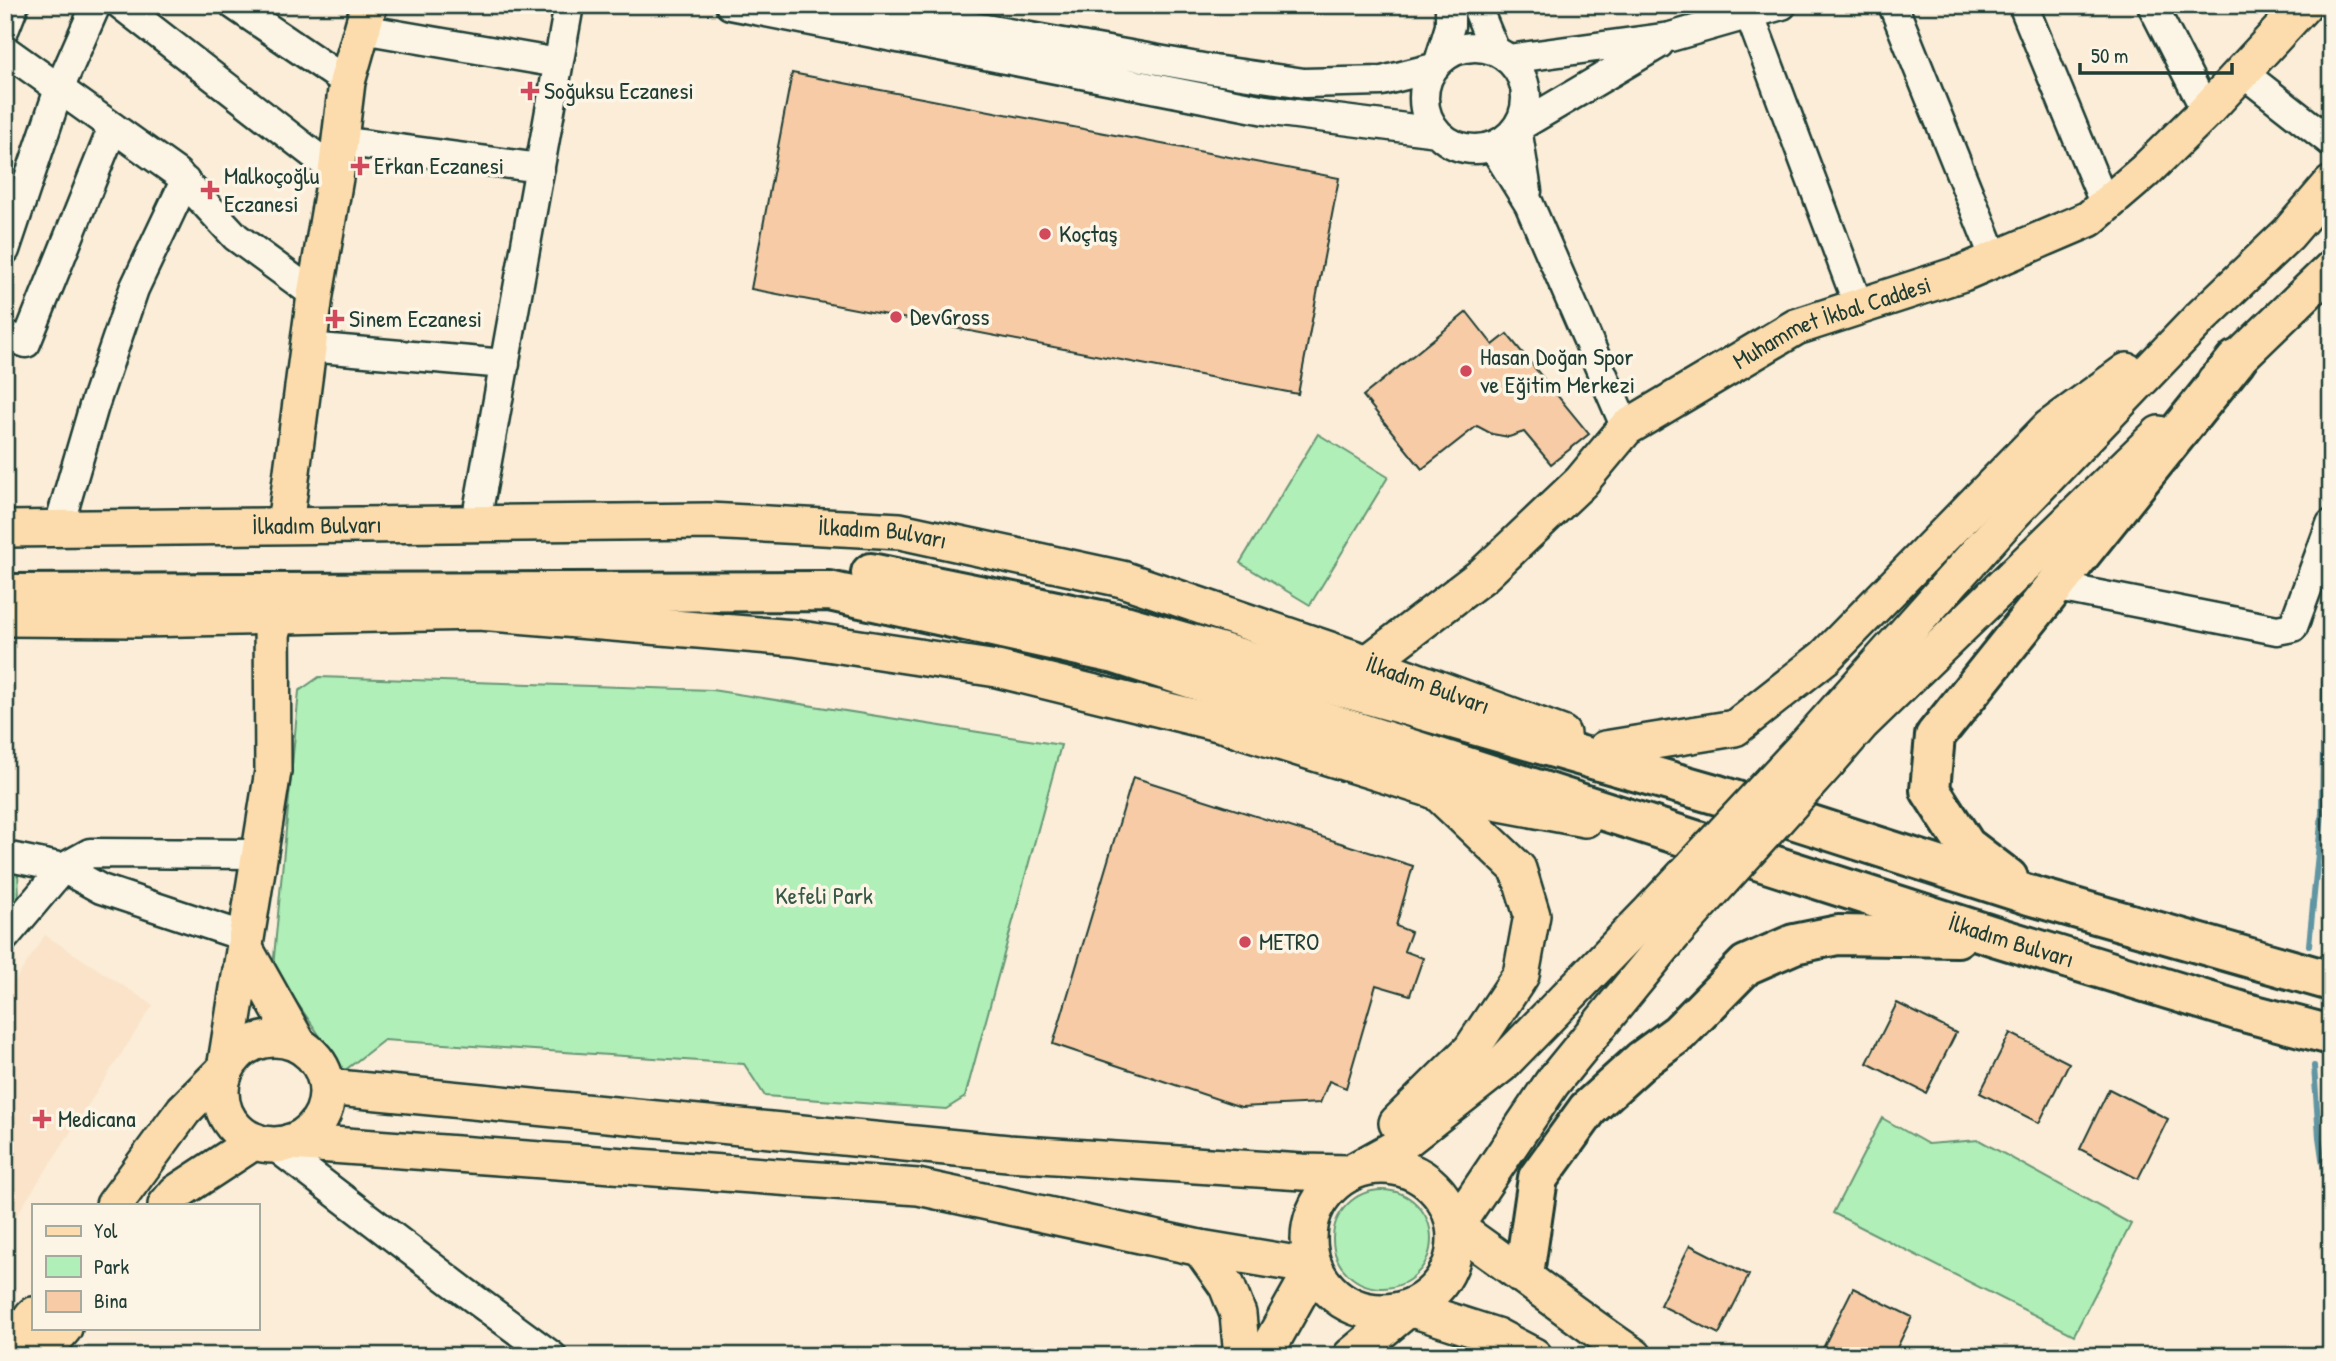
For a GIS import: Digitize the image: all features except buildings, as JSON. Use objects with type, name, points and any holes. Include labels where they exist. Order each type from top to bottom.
[{"type":"highway","points":[[2029,895],[1966,846],[1930,790],[1935,736],[2236,360]]},
{"type":"highway","name":"İlkadım Bulvarı","points":[[5,571],[850,569],[1718,795],[2029,895],[2331,981]]},
{"type":"highway","name":"İlkadım Bulvarı","points":[[5,594],[829,591],[1120,640],[1693,840],[1997,937],[2240,1011],[2331,1035]]},
{"type":"highway","points":[[1524,1274],[1538,1178],[1559,1148],[1588,1109],[1642,1060],[1679,1033],[1746,965],[1794,944],[1838,935],[1997,937]]},
{"type":"main road","name":"Muhammet İkbal Caddesi","points":[[1368,663],[1483,575],[1581,482],[1626,428],[1796,327],[1963,273],[2089,219],[2145,171],[2206,111],[2243,73],[2295,9]]},
{"type":"main road","points":[[285,525],[315,295],[347,82],[365,17]]},
{"type":"main road","points":[[1534,1356],[1496,1336],[1409,1308],[1387,1313],[1364,1311],[1343,1302],[1326,1287],[1314,1268],[1308,1246],[1310,1224],[1318,1203],[1332,1185],[1350,1172],[1398,1147],[1501,1065],[1662,923],[1816,754],[2012,514],[2198,320],[2288,234],[2331,184]]},
{"type":"main road","points":[[1816,754],[1861,724],[2331,269]]},
{"type":"main road","points":[[1605,749],[1735,728],[1825,657],[2049,428],[2198,320]]},
{"type":"main road","name":"İlkadım Bulvarı","points":[[5,529],[708,521],[900,531],[1122,579],[1368,663],[1605,749],[1718,795]]},
{"type":"main road","name":"İlkadım Bulvarı","points":[[5,618],[136,619],[479,612],[794,638],[998,669],[1222,724],[1436,791],[1693,840]]},
{"type":"main road","points":[[272,615],[273,771],[226,1069],[221,1086],[222,1103],[229,1119],[240,1132],[273,1143],[918,1187],[1200,1248],[1314,1268]]},
{"type":"main road","points":[[1350,1172],[1471,1050],[1521,975],[1532,915],[1518,869],[1436,791]]},
{"type":"main road","points":[[1455,1227],[1662,923]]},
{"type":"main road","points":[[245,943],[299,1045]]},
{"type":"main road","points":[[115,1204],[184,1110],[226,1069],[235,1055],[249,1045],[265,1039],[283,1039],[299,1045],[313,1055],[322,1070],[327,1087],[326,1104],[318,1121],[306,1134],[273,1143],[176,1193],[167,1204]]},
{"type":"main road","points":[[327,1087],[1008,1153],[1302,1172],[1350,1172],[1372,1166],[1394,1167],[1416,1174],[1434,1187],[1441,1196],[1448,1206],[1455,1227],[1455,1252],[1447,1276],[1431,1295],[1409,1308],[1352,1356]]},
{"type":"main road","points":[[1455,1227],[1524,1274],[1634,1356]]},
{"type":"main road","points":[[1200,1248],[1227,1286],[1238,1314],[1242,1356]]},
{"type":"main road","points":[[1264,1356],[1314,1268]]},
{"type":"main road","points":[[5,1353],[32,1316]]},
{"type":"main road","points":[[40,1356],[62,1330]]},
{"type":"street","points":[[5,28],[14,5]]},
{"type":"street","points":[[5,250],[59,89],[96,5]]},
{"type":"street","points":[[121,5],[338,156],[540,168]]},
{"type":"street","points":[[234,5],[347,82]]},
{"type":"street","points":[[477,522],[569,5]]},
{"type":"street","points":[[730,5],[1265,110],[1437,132]]},
{"type":"street","points":[[851,5],[1214,70],[1304,83],[1382,81],[1436,65],[1445,56],[1461,48],[1478,47],[1502,55],[1670,37]]},
{"type":"street","points":[[1450,5],[1450,26],[1436,65],[1425,83],[1423,101],[1427,118],[1437,132],[1449,142],[1463,148],[1478,149],[1493,146],[1517,128],[1670,37],[1748,10],[1782,5]]},
{"type":"street","points":[[1476,5],[1502,55],[1518,70],[1525,92],[1524,114],[1517,128],[1529,204]]},
{"type":"street","points":[[1893,5],[1995,259]]},
{"type":"street","points":[[2022,5],[2105,205]]},
{"type":"street","points":[[2152,5],[2206,111]]},
{"type":"street","points":[[1748,10],[1859,307]]},
{"type":"street","points":[[365,17],[558,63]]},
{"type":"street","points":[[5,50],[185,181],[236,237],[315,295]]},
{"type":"street","points":[[2243,73],[2331,142]]},
{"type":"street","points":[[5,335],[26,343],[113,127]]},
{"type":"street","points":[[1493,146],[1529,204],[1626,428]]},
{"type":"street","points":[[58,528],[94,406],[134,289],[185,181]]},
{"type":"street","points":[[308,347],[505,364]]},
{"type":"street","points":[[2053,586],[2277,630],[2293,627],[2331,524]]},
{"type":"street","points":[[5,937],[63,867],[90,853],[260,854]]},
{"type":"street","points":[[5,856],[63,867],[101,890],[245,943]]},
{"type":"street","points":[[273,1143],[552,1356]]},
{"type":"shaded area","name":"Medicana","points":[[45,935],[153,1005],[5,1233],[5,996]]},
{"type":"green space","points":[[1318,434],[1388,477],[1310,605],[1240,563]]},
{"type":"green space","name":"Kefeli Park","points":[[319,677],[712,690],[1061,745],[965,1097],[946,1109],[765,1096],[744,1064],[384,1040],[344,1071],[273,968],[299,691]]},
{"type":"green space","points":[[5,871],[18,871],[19,900],[5,914]]},
{"type":"green space","points":[[1882,1118],[1928,1144],[1979,1140],[2131,1224],[2074,1335],[1833,1213]]},
{"type":"green space","points":[[1382,1190],[1401,1194],[1417,1204],[1427,1220],[1431,1239],[1427,1258],[1417,1274],[1401,1284],[1382,1288],[1363,1284],[1347,1274],[1337,1258],[1333,1239],[1337,1220],[1347,1204],[1363,1194]]},
{"type":"waterway","points":[[2309,945],[2322,813],[2324,682],[2331,653]]},
{"type":"waterway","points":[[2314,1066],[2319,1137],[2331,1221]]},
{"type":"place","name":"Soğuksu Eczanesi","points":[[530,91]]},
{"type":"place","name":"Erkan Eczanesi","points":[[360,166]]},
{"type":"place","name":"Malkoçoğlu Eczanesi","points":[[210,190]]},
{"type":"place","name":"Koçtaş","points":[[1045,234]]},
{"type":"place","name":"DevGross","points":[[896,317]]},
{"type":"place","name":"Sinem Eczanesi","points":[[335,319]]},
{"type":"place","name":"Hasan Doğan Spor ve Eğitim Merkezi","points":[[1466,371]]},
{"type":"place","name":"METRO","points":[[1245,942]]},
{"type":"place","name":"Medicana","points":[[42,1119]]}]
